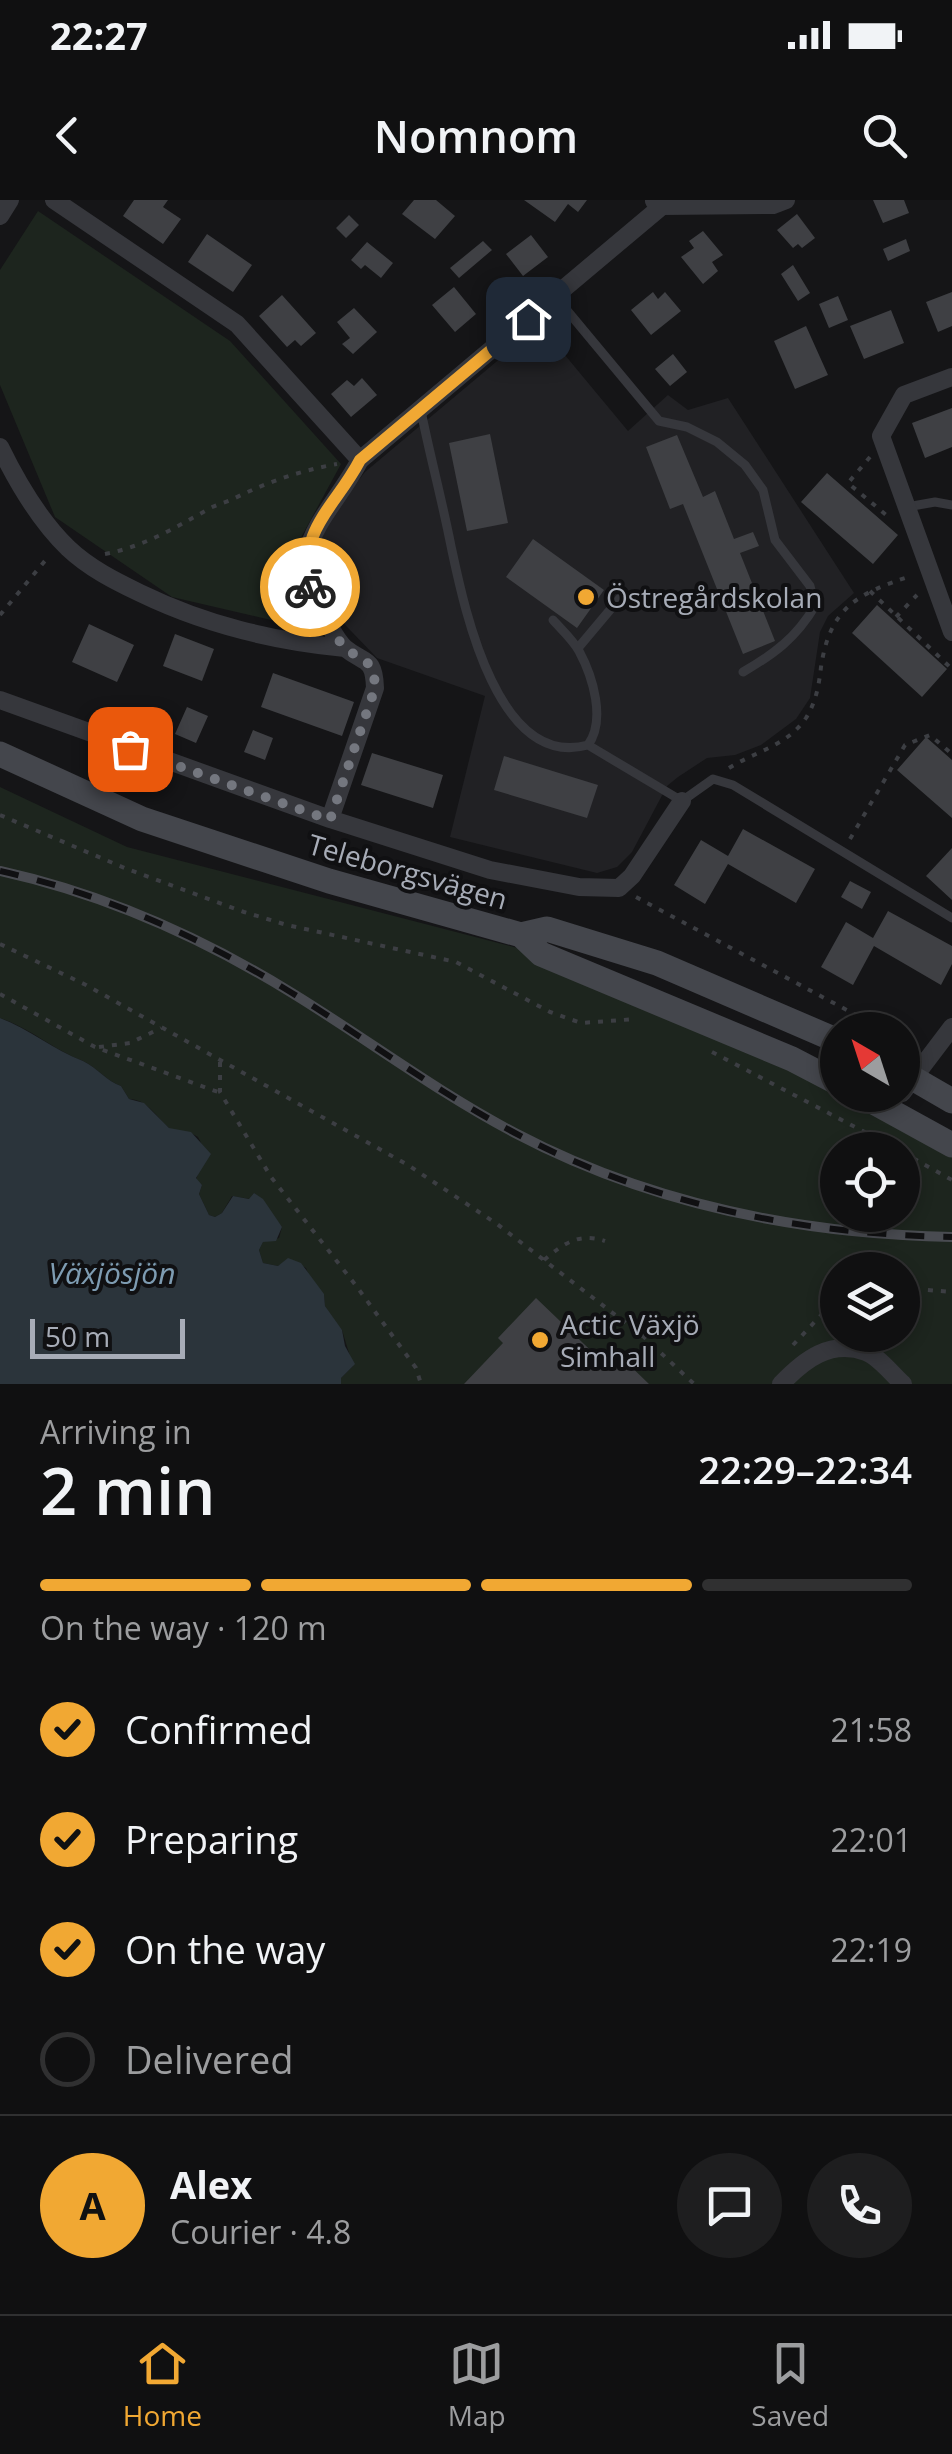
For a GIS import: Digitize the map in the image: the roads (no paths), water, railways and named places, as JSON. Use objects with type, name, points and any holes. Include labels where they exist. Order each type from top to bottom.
[{"type":"main road","name":"Teleborgsvägen","points":[[0,754],[142,818],[329,881],[522,935],[547,930],[657,963],[820,1033]]},
{"type":"main road","name":"Teleborgsvägen","points":[[522,935],[541,954],[820,1073]]},
{"type":"main road","points":[[920,1094],[952,1101]]},
{"type":"main road","points":[[920,1110],[952,1145]]},
{"type":"street","points":[[0,216],[10,200]]},
{"type":"street","points":[[54,200],[237,324],[360,460]]},
{"type":"street","points":[[345,648],[316,606],[306,560],[310,537],[360,460],[554,296],[656,203],[773,205],[786,200]]},
{"type":"street","points":[[952,377],[904,396],[881,436],[952,632]]},
{"type":"street","points":[[0,447],[42,520],[80,558],[123,585],[224,628],[289,642],[345,648],[364,657],[372,667],[375,688],[330,820]]},
{"type":"street","points":[[0,700],[330,820],[490,870],[579,887],[619,888],[632,876],[682,800]]},
{"type":"street","points":[[920,1067],[952,1027]]},
{"type":"street","points":[[780,1384],[806,1358],[835,1347],[868,1352],[903,1384]]},
{"type":"lane","points":[[554,296],[659,421],[686,427],[718,442],[746,465],[763,490],[775,540],[810,586],[814,606],[786,645],[743,672]]},
{"type":"lane","points":[[420,409],[459,592],[487,669],[515,720],[532,736],[575,748],[588,745],[596,734],[596,710],[578,648],[553,620]]},
{"type":"lane","points":[[907,507],[935,502],[952,506]]},
{"type":"lane","points":[[578,648],[620,598]]},
{"type":"lane","points":[[588,745],[682,800],[713,779],[733,785],[952,918]]},
{"type":"water","name":"Växjösjön","points":[[0,1018],[88,1064],[121,1086],[129,1099],[144,1103],[169,1128],[191,1132],[211,1154],[196,1178],[202,1185],[199,1194],[209,1215],[222,1213],[233,1196],[249,1199],[254,1193],[263,1199],[282,1227],[276,1241],[263,1242],[259,1250],[263,1263],[278,1266],[288,1258],[301,1263],[324,1294],[325,1306],[342,1330],[355,1364],[341,1378],[341,1384],[0,1384]]},
{"type":"railway","points":[[0,871],[77,892],[187,936],[292,993],[486,1117],[567,1158],[620,1179],[673,1197],[783,1222],[838,1230],[952,1237]]},
{"type":"place","name":"Östregårdskolan","points":[[586,597]]},
{"type":"place","name":"Actic Växjö Simhall","points":[[540,1340]]}]
